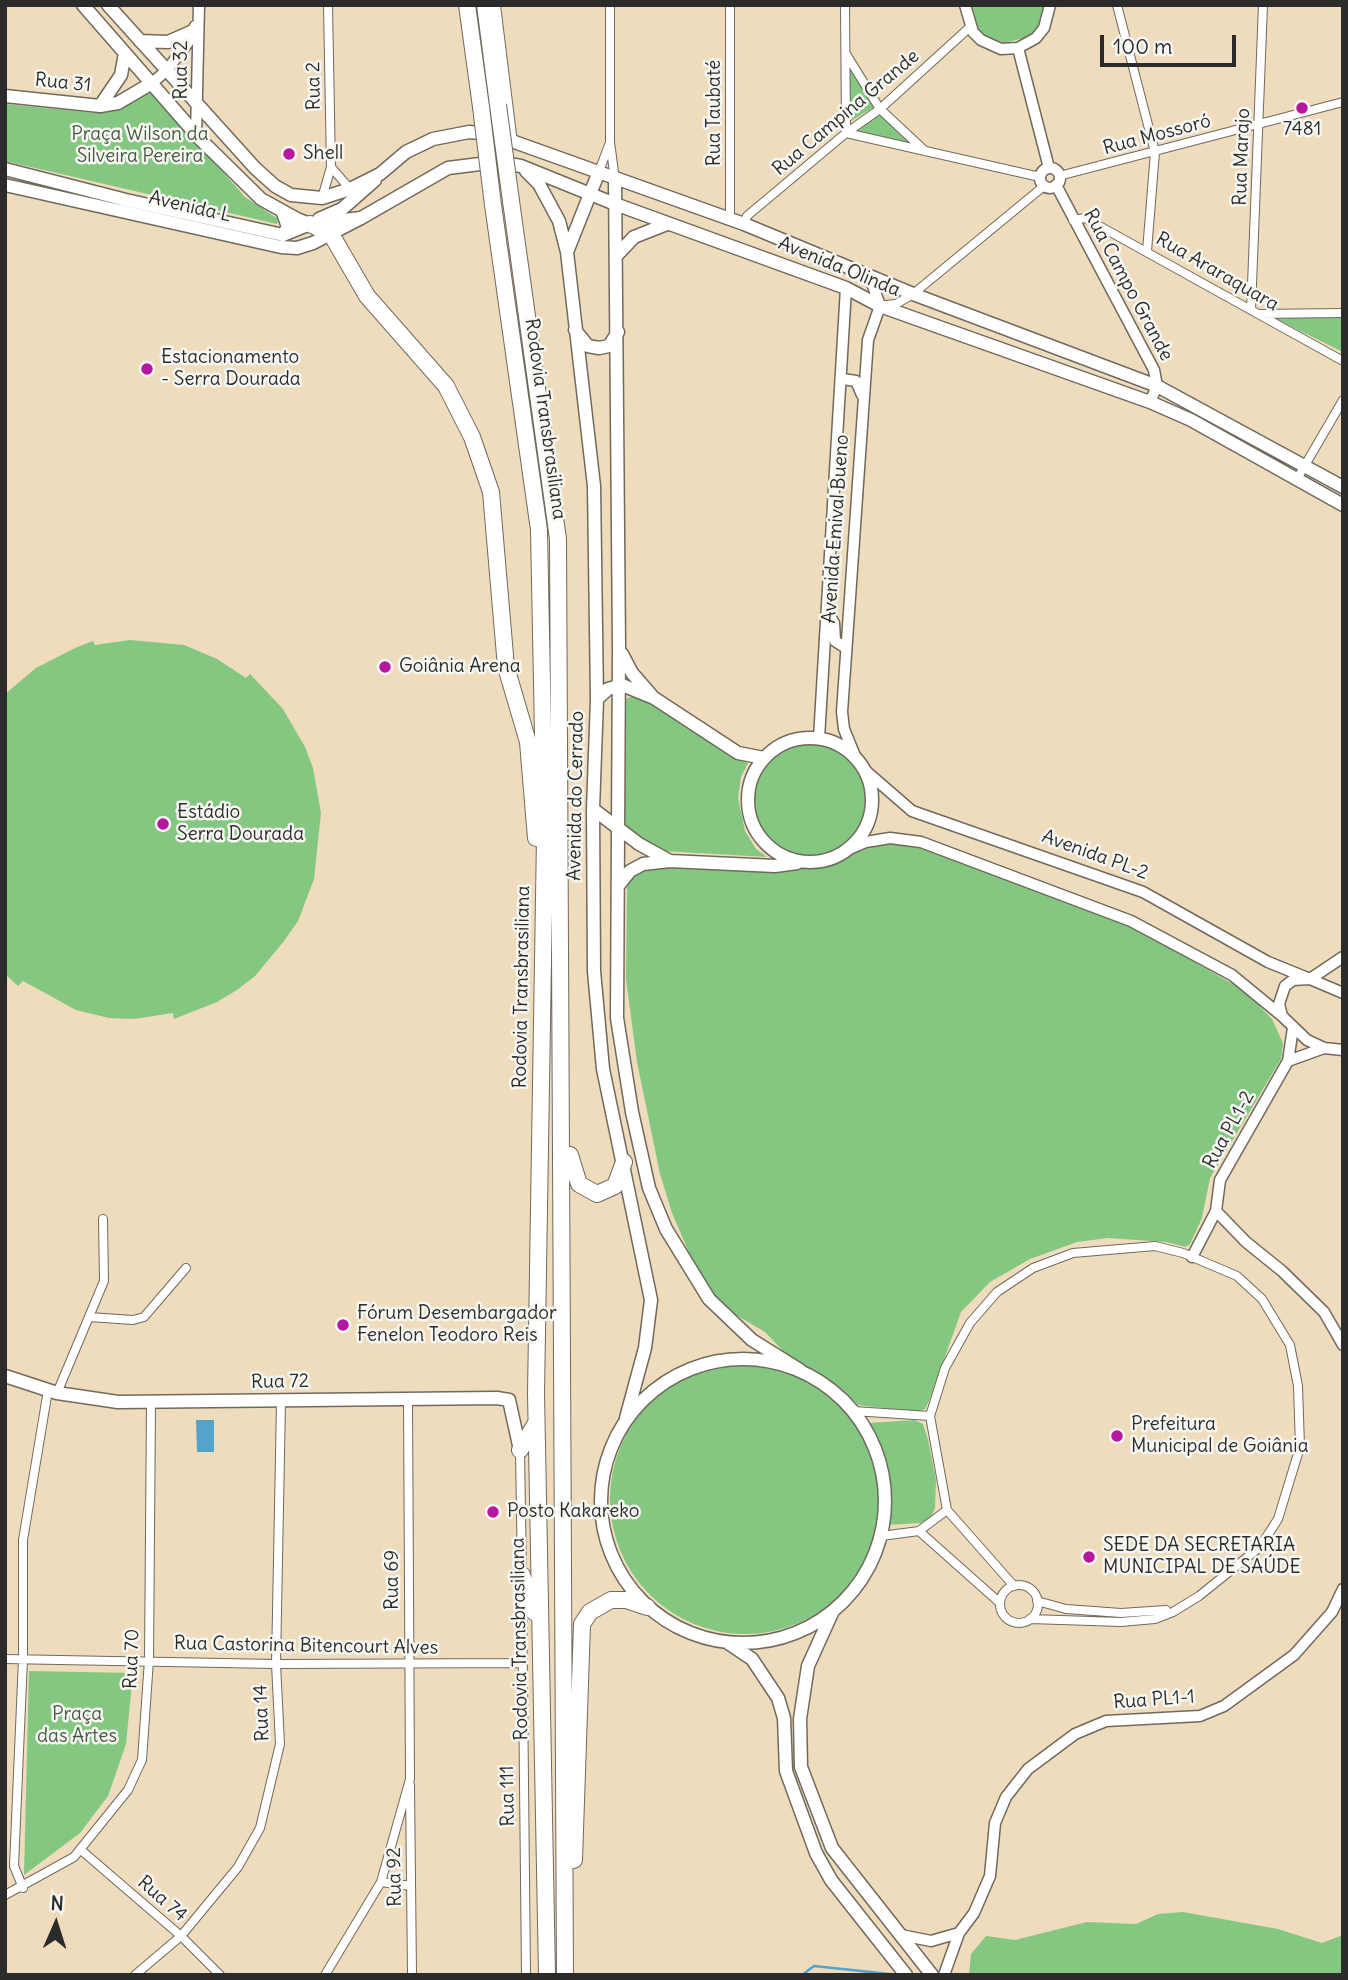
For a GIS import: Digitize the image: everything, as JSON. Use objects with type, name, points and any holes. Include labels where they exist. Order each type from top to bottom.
[{"type":"highway","name":"Rodovia Transbrasiliana","points":[[467,5],[539,530],[545,878],[536,1423],[547,1975]]},
{"type":"highway","name":"Rodovia Transbrasiliana","points":[[485,5],[558,539],[565,1975]]},
{"type":"highway","points":[[310,224],[331,234],[368,296],[446,386],[472,437],[491,492],[506,667],[528,742],[536,835],[545,878]]},
{"type":"highway","points":[[562,1122],[575,1177],[585,1189],[597,1194],[610,1190],[619,1180],[624,1162]]},
{"type":"highway","points":[[520,1450],[536,1423]]},
{"type":"highway","points":[[522,1575],[532,1601],[541,1658]]},
{"type":"highway","points":[[565,1917],[572,1883],[578,1817],[582,1624],[590,1612],[611,1600],[647,1607]]},
{"type":"main road","points":[[83,5],[196,135],[261,199],[283,213],[310,224]]},
{"type":"main road","points":[[108,5],[255,169],[291,195],[322,198],[310,224]]},
{"type":"main road","points":[[140,41],[168,43],[193,31]]},
{"type":"main road","points":[[100,106],[121,75],[125,53]]},
{"type":"main road","name":"Rua 31","points":[[5,96],[100,106],[118,103],[152,83]]},
{"type":"main road","name":"Avenida Olinda","points":[[322,198],[350,190],[380,174],[406,152],[433,139],[469,132],[492,134],[744,225],[913,294],[1157,386],[1343,487]]},
{"type":"main road","name":"Avenida Olinda","points":[[310,224],[361,218],[448,168],[496,162],[521,166],[667,224],[846,288],[880,306],[1150,402],[1191,420],[1343,505]]},
{"type":"main road","points":[[521,166],[539,184],[559,221],[567,252]]},
{"type":"main road","name":"Avenida L","points":[[5,169],[125,206],[281,247],[297,248],[361,218]]},
{"type":"main road","points":[[283,235],[342,209],[369,188],[380,174]]},
{"type":"main road","name":"Avenida do Cerrado","points":[[598,174],[567,252],[594,486],[597,699],[593,809],[594,971],[603,1069],[651,1300],[645,1348],[626,1418]]},
{"type":"main road","points":[[615,180],[618,332],[618,1018],[632,1112],[649,1188],[666,1229],[709,1299],[752,1340],[835,1391],[862,1421],[878,1452],[886,1487],[885,1522],[881,1536],[858,1587],[832,1613],[801,1632],[765,1642],[727,1643]]},
{"type":"main road","name":"Avenida L","points":[[5,185],[283,235]]},
{"type":"main road","points":[[283,213],[288,227],[283,235]]},
{"type":"main road","points":[[616,256],[634,237],[667,224]]},
{"type":"main road","points":[[574,330],[588,346],[599,348],[610,346],[618,332]]},
{"type":"main road","points":[[619,648],[632,673],[654,698]]},
{"type":"main road","points":[[597,699],[608,689],[619,686],[654,698],[738,753],[764,758]]},
{"type":"main road","points":[[618,886],[630,870],[643,864],[670,861],[775,866],[827,860],[847,850],[862,834],[871,814],[873,793],[867,772],[855,756],[838,744],[819,738],[799,738],[780,745],[764,758],[749,788],[752,822],[772,849],[804,862]]},
{"type":"main road","points":[[593,809],[618,829],[670,861]]},
{"type":"main road","points":[[800,1370],[753,1359],[705,1363],[661,1384],[626,1418],[607,1455],[600,1496],[604,1537],[620,1575],[647,1607],[677,1628],[727,1643],[751,1659],[778,1698],[784,1718],[786,1771],[816,1853],[831,1880],[906,1975]]},
{"type":"main road","name":"Rua 72","points":[[5,1376],[52,1391],[118,1402],[509,1400],[520,1450]]},
{"type":"main road","points":[[832,1613],[808,1666],[800,1719],[801,1767],[832,1849],[932,1975]]},
{"type":"street","name":"Rua 2","points":[[322,198],[331,167],[328,5]]},
{"type":"street","points":[[496,5],[513,142]]},
{"type":"street","points":[[610,5],[610,142],[615,180]]},
{"type":"street","name":"Rua Taubaté","points":[[730,5],[730,220]]},
{"type":"street","points":[[845,5],[846,133],[1042,181],[1050,188],[1058,180],[1049,168],[1017,48]]},
{"type":"street","points":[[965,5],[970,27],[991,46],[1017,48],[1036,38],[1044,28],[1050,5]]},
{"type":"street","points":[[1117,5],[1155,152],[1147,251]]},
{"type":"street","name":"Rua Marajo","points":[[1254,312],[1263,5]]},
{"type":"street","name":"Rua 31","points":[[152,83],[166,71],[193,31],[199,10]]},
{"type":"street","name":"Rua 32","points":[[196,135],[200,106],[199,10]]},
{"type":"street","name":"Rua Campina Grande","points":[[744,225],[747,216],[846,133],[880,109],[970,27]]},
{"type":"street","points":[[846,54],[880,109],[927,153]]},
{"type":"street","name":"Rua Mossoró","points":[[1058,180],[1343,102]]},
{"type":"street","points":[[598,174],[610,142]]},
{"type":"street","points":[[331,167],[350,190]]},
{"type":"street","points":[[870,277],[880,306],[896,304],[913,294],[1042,181],[1049,168]]},
{"type":"street","name":"Rua Campo Grande","points":[[1058,180],[1073,220],[1154,370],[1157,386],[1150,402]]},
{"type":"street","name":"Rua Araraquara","points":[[1073,220],[1085,218],[1343,361]]},
{"type":"street","name":"Avenida Emival Bueno","points":[[819,738],[843,379],[846,288]]},
{"type":"street","name":"Avenida Emival Bueno","points":[[855,756],[844,729],[842,712],[867,340],[880,306]]},
{"type":"street","points":[[1254,312],[1343,313]]},
{"type":"street","points":[[843,379],[856,382],[862,398]]},
{"type":"street","points":[[1297,479],[1343,400]]},
{"type":"street","points":[[828,612],[834,623],[835,641],[846,648]]},
{"type":"street","name":"Avenida PL-2","points":[[867,772],[912,811],[1143,892],[1268,962],[1343,993]]},
{"type":"street","points":[[847,850],[866,842],[890,838],[921,842],[1131,921],[1232,975],[1307,1040],[1324,1048],[1342,1050]]},
{"type":"street","points":[[1282,1016],[1279,1004],[1284,986],[1293,980],[1310,979],[1343,957]]},
{"type":"street","name":"Rua PL1-2","points":[[1192,1257],[1216,1211],[1220,1180],[1288,1062],[1293,1028]]},
{"type":"street","points":[[1288,1062],[1324,1048]]},
{"type":"street","points":[[1216,1211],[1324,1311],[1343,1345]]},
{"type":"street","points":[[23,1888],[14,1866],[23,1659],[23,1540],[52,1391],[89,1317],[104,1280],[103,1219]]},
{"type":"street","points":[[1014,1586],[1004,1592],[1000,1603],[1002,1613],[1012,1622],[1030,1619],[1121,1622],[1155,1619],[1179,1607],[1199,1596],[1259,1547],[1278,1519],[1300,1447],[1298,1386],[1290,1345],[1262,1299],[1237,1276],[1192,1257],[1155,1246],[1073,1253],[1033,1268],[997,1292],[970,1324],[945,1368],[930,1416],[947,1510],[1014,1586],[1031,1591],[1037,1601],[1066,1609],[1121,1613],[1160,1612],[1179,1607]]},
{"type":"street","points":[[89,1317],[133,1320],[144,1317],[186,1268]]},
{"type":"street","name":"Rua 69","points":[[325,1975],[381,1882],[410,1779],[408,1399]]},
{"type":"street","name":"Rua 14","points":[[135,1975],[181,1936],[238,1867],[260,1828],[280,1744],[276,1664],[281,1402]]},
{"type":"street","name":"Rua 70","points":[[5,1895],[23,1888],[74,1857],[128,1790],[142,1760],[149,1660],[151,1403]]},
{"type":"street","points":[[853,1411],[930,1416]]},
{"type":"street","name":"Rua 111","points":[[520,1450],[526,1975]]},
{"type":"street","points":[[881,1536],[919,1531],[947,1510]]},
{"type":"street","points":[[919,1531],[1000,1603]]},
{"type":"street","name":"Rua PL1-1","points":[[944,1975],[959,1933],[974,1913],[990,1877],[998,1814],[1006,1797],[1028,1769],[1075,1734],[1106,1721],[1200,1716],[1224,1706],[1294,1655],[1332,1612],[1343,1589]]},
{"type":"street","points":[[1030,1619],[1037,1601]]},
{"type":"street","name":"Rua Castorina Bitencourt Alves","points":[[5,1660],[149,1660],[276,1664],[522,1663]]},
{"type":"street","name":"Rua 92","points":[[410,1779],[412,1975]]},
{"type":"street","name":"Rua 74","points":[[81,1850],[181,1936],[220,1975]]},
{"type":"street","points":[[381,1882],[411,1886]]},
{"type":"street","points":[[901,1935],[931,1941],[959,1933]]},
{"type":"green space","points":[[969,5],[1045,5],[1037,29],[1028,37],[1004,43],[982,34],[974,25]]},
{"type":"green space","points":[[849,67],[874,107],[848,123]]},
{"type":"green space","name":"Praça Wilson da Silveira Pereira","points":[[151,90],[245,197],[278,219],[277,224],[5,161],[5,104],[94,113],[119,107]]},
{"type":"green space","points":[[879,111],[919,149],[852,132]]},
{"type":"green space","points":[[1343,317],[1343,352],[1274,318]]},
{"type":"green space","name":"Estádio Serra Dourada","points":[[130,640],[184,645],[217,659],[246,678],[250,674],[283,709],[305,747],[313,768],[321,813],[314,879],[298,921],[284,941],[255,976],[237,990],[217,1002],[174,1019],[173,1013],[134,1019],[109,1018],[76,1010],[23,981],[18,986],[5,974],[5,694],[36,668],[75,648],[93,641],[95,645]]},
{"type":"green space","points":[[637,694],[733,757],[748,763],[741,777],[738,798],[745,831],[756,849],[767,857],[663,851],[644,844],[623,826],[623,700]]},
{"type":"green space","points":[[810,741],[832,746],[850,758],[862,776],[867,798],[862,820],[850,838],[832,850],[810,855],[788,850],[770,838],[758,820],[753,798],[758,776],[770,758],[788,746]]},
{"type":"green space","points":[[888,842],[911,843],[1135,928],[1245,991],[1272,1019],[1283,1043],[1281,1059],[1210,1178],[1202,1218],[1190,1244],[1186,1247],[1166,1242],[1108,1238],[1077,1242],[1030,1259],[990,1282],[961,1312],[929,1401],[925,1409],[916,1412],[858,1405],[836,1384],[786,1354],[765,1332],[709,1299],[672,1213],[660,1174],[637,1062],[626,979],[627,887],[633,872],[649,866],[805,869]]},
{"type":"green space","points":[[745,1364],[797,1374],[820,1387],[840,1404],[857,1424],[870,1447],[880,1499],[870,1551],[857,1574],[840,1594],[820,1611],[797,1624],[745,1634],[693,1624],[670,1611],[650,1594],[633,1574],[620,1551],[610,1499],[620,1447],[633,1424],[650,1404],[670,1387],[693,1374]]},
{"type":"green space","points":[[914,1420],[923,1424],[928,1440],[936,1480],[935,1508],[931,1517],[921,1523],[888,1525],[888,1470],[882,1448],[869,1423]]},
{"type":"green space","name":"Praça das Artes","points":[[29,1671],[133,1673],[126,1744],[108,1796],[80,1833],[24,1875]]},
{"type":"green space","points":[[1183,1912],[1278,1929],[1322,1943],[1343,1935],[1343,1975],[969,1975],[971,1954],[986,1936],[1015,1940],[1087,1922],[1136,1924],[1158,1914]]},
{"type":"water","points":[[196,1420],[214,1420],[214,1452],[197,1452]]},
{"type":"waterway","points":[[802,1975],[814,1966],[899,1975]]},
{"type":"place","name":"7481","points":[[1302,108]]},
{"type":"place","name":"Shell","points":[[289,154]]},
{"type":"place","name":"Estacionamento - Serra Dourada","points":[[147,369]]},
{"type":"place","name":"Goiânia Arena","points":[[385,667]]},
{"type":"place","name":"Estádio Serra Dourada","points":[[163,824]]},
{"type":"place","name":"Fórum Desembargador Fenelon Teodoro Reis","points":[[343,1325]]},
{"type":"place","name":"Prefeitura Municipal de Goiânia","points":[[1117,1436]]},
{"type":"place","name":"Posto Kakareko","points":[[493,1512]]},
{"type":"place","name":"SEDE DA SECRETARIA MUNICIPAL DE SAÚDE","points":[[1089,1557]]}]
